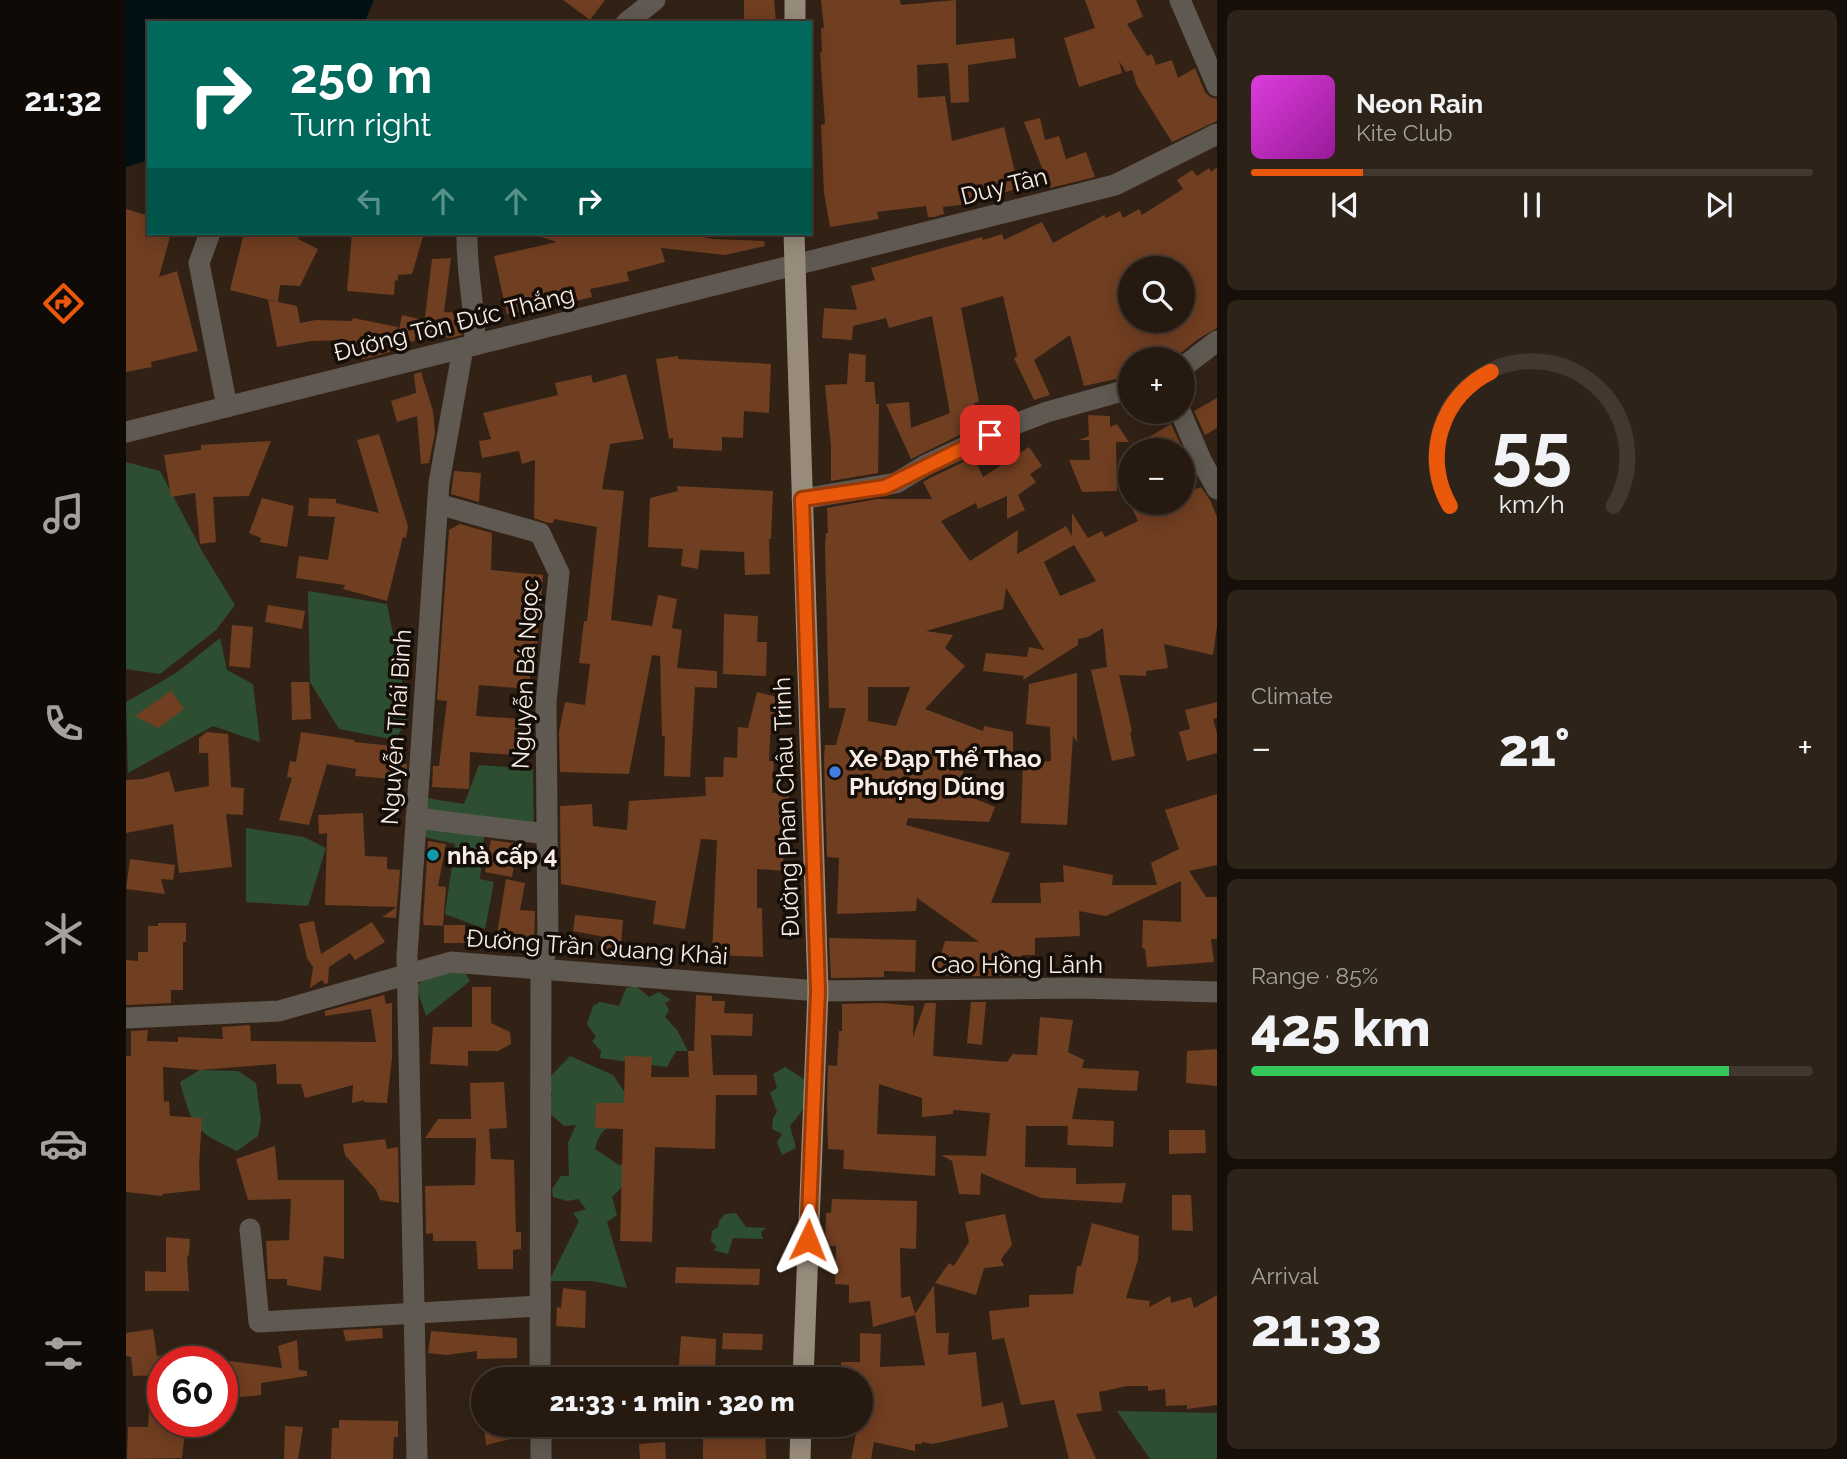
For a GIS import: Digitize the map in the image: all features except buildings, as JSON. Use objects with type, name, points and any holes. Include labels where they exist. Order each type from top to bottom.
[{"type":"main road","points":[[794,0],[794,21]]},
{"type":"main road","name":"Đường Phan Châu Trinh","points":[[794,235],[818,991],[803,1367]]},
{"type":"main road","points":[[800,1459],[801,1437]]},
{"type":"street","points":[[629,21],[655,0]]},
{"type":"street","points":[[1180,0],[1217,86]]},
{"type":"street","name":"Duy Tân","points":[[794,264],[1115,186],[1217,134]]},
{"type":"street","points":[[209,235],[199,263],[227,407]]},
{"type":"street","name":"Nguyễn Thái Bình","points":[[417,1459],[406,974],[439,493],[475,317],[467,235]]},
{"type":"street","name":"Đường Tôn Đức Thắng","points":[[126,432],[794,264]]},
{"type":"street","points":[[1195,358],[1217,341]]},
{"type":"street","points":[[802,499],[885,487],[1010,426],[1047,412],[1118,392]]},
{"type":"street","points":[[1186,424],[1217,489]]},
{"type":"street","name":"Nguyễn Bá Ngọc","points":[[439,493],[540,533],[559,573],[546,702],[548,944],[541,968],[540,1367]]},
{"type":"street","points":[[416,818],[547,834]]},
{"type":"street","name":"Đường Trần Quang Khải","points":[[126,1018],[279,1011],[451,962],[818,991]]},
{"type":"street","name":"Cao Hồng Lãnh","points":[[818,991],[1079,988],[1217,992]]},
{"type":"street","points":[[250,1229],[259,1322],[540,1306]]},
{"type":"street","points":[[541,1437],[541,1459]]},
{"type":"green space","points":[[126,462],[160,471],[203,553],[235,605],[216,630],[160,674],[126,669]]},
{"type":"green space","points":[[308,591],[387,604],[409,716],[395,740],[339,729],[310,682]]},
{"type":"green space","points":[[220,638],[227,670],[253,684],[260,742],[213,726],[128,773],[126,702],[176,673]]},
{"type":"green space","points":[[479,765],[533,769],[534,838],[485,827],[480,879],[494,882],[485,929],[445,914],[455,844],[415,835],[427,798],[464,804]]},
{"type":"green space","points":[[246,828],[304,837],[326,848],[308,906],[246,902]]},
{"type":"green space","points":[[462,967],[470,981],[426,1016],[416,987],[429,974]]},
{"type":"green space","points":[[636,986],[649,997],[659,992],[671,1000],[665,1003],[669,1010],[665,1017],[677,1030],[688,1051],[676,1051],[667,1067],[600,1058],[601,1051],[592,1041],[596,1037],[587,1024],[593,1006],[600,1002],[619,1006],[626,988]]},
{"type":"green space","points":[[570,1056],[613,1075],[635,1108],[638,1119],[605,1130],[595,1149],[619,1165],[633,1161],[624,1185],[612,1197],[617,1215],[607,1222],[627,1288],[592,1281],[549,1281],[579,1221],[573,1213],[586,1209],[578,1199],[567,1201],[553,1197],[552,1189],[561,1176],[569,1176],[568,1143],[576,1125],[564,1126],[547,1111],[544,1098],[552,1096],[548,1079]]},
{"type":"green space","points":[[785,1067],[805,1080],[803,1088],[806,1099],[790,1126],[796,1148],[782,1155],[777,1142],[782,1134],[772,1129],[773,1118],[777,1112],[770,1093],[777,1088],[773,1074]]},
{"type":"green space","points":[[200,1070],[238,1071],[256,1083],[261,1120],[258,1136],[237,1151],[203,1132],[192,1118],[180,1082]]},
{"type":"green space","points":[[736,1213],[746,1227],[766,1228],[761,1232],[763,1239],[733,1238],[728,1254],[713,1250],[717,1247],[711,1241],[712,1231],[718,1227],[725,1214]]},
{"type":"green space","points":[[1117,1411],[1217,1413],[1217,1459],[1150,1459]]},
{"type":"shaded area","points":[[126,0],[374,0],[365,21],[147,21],[147,161],[126,167]]},
{"type":"place","name":"Xe Đạp Thể Thao Phượng Dũng","points":[[835,772]]},
{"type":"place","name":"nhà cấp 4","points":[[433,855]]},
{"type":"route","points":[[808,1240],[818,991],[802,499],[885,487],[990,435]]}]
